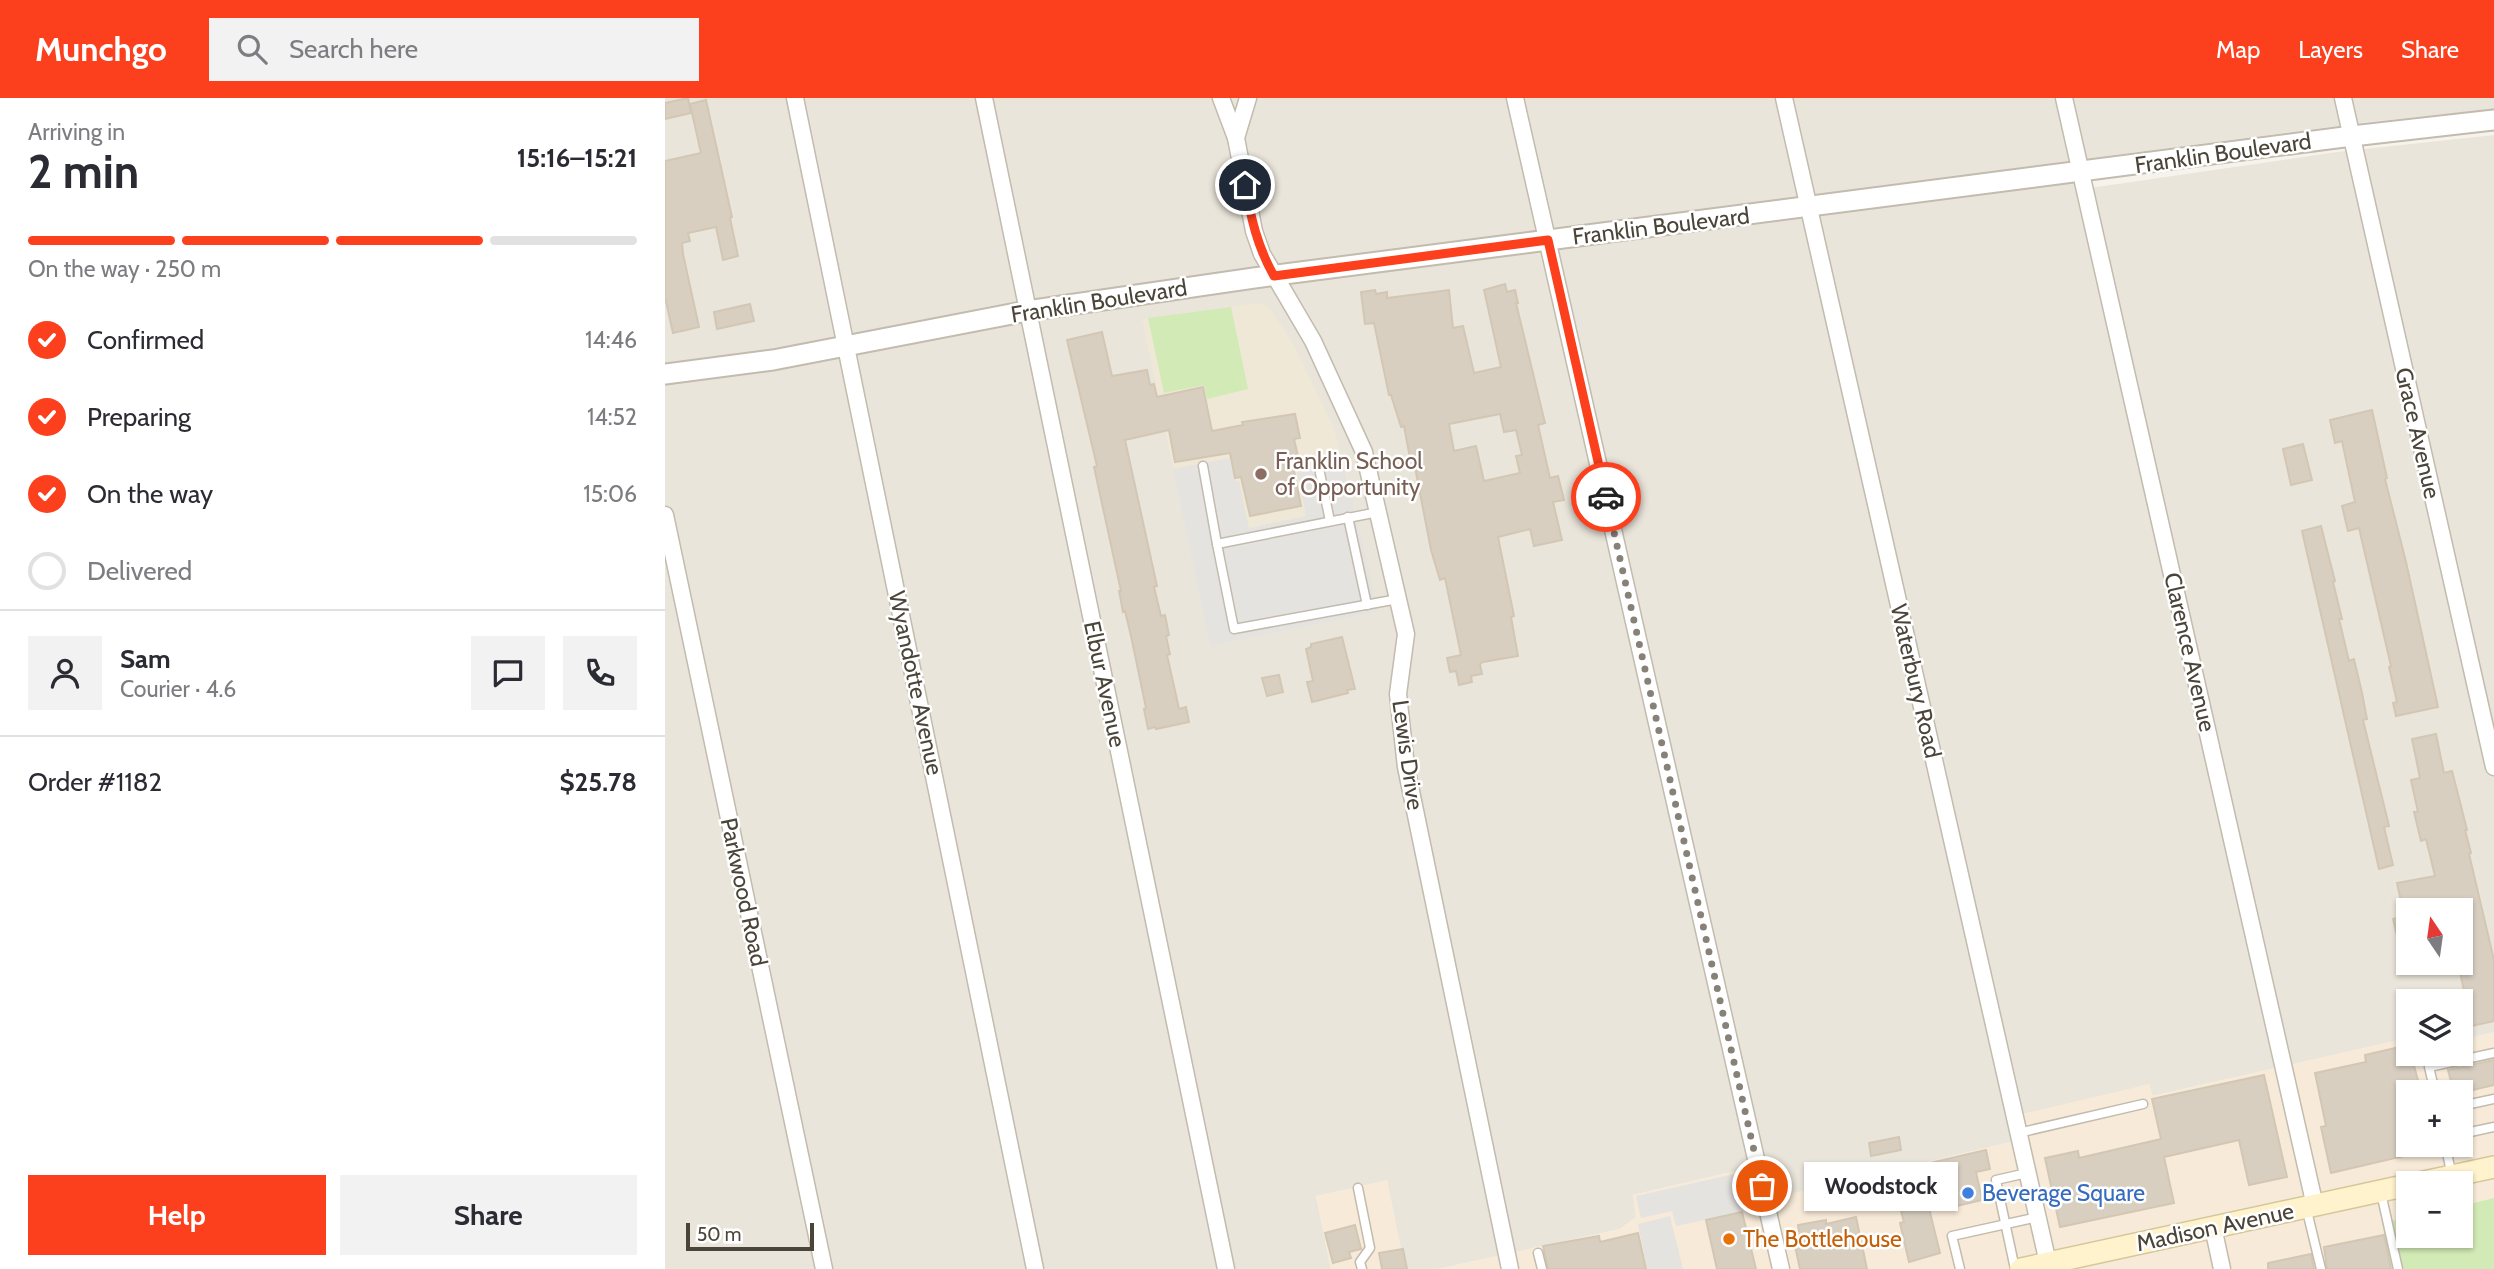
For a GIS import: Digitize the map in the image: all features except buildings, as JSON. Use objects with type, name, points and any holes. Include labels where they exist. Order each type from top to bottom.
[{"type":"main road","points":[[2473,1172],[2494,1167]]},
{"type":"main road","name":"Madison Avenue","points":[[2029,1267],[2089,1258],[2213,1227],[2396,1188]]},
{"type":"street","name":"Wyandotte Avenue","points":[[795,98],[1035,1269]]},
{"type":"street","name":"Elbur Avenue","points":[[984,98],[1226,1269]]},
{"type":"street","points":[[1221,98],[1236,138]]},
{"type":"street","name":"Lewis Drive","points":[[1248,98],[1236,138],[1254,231],[1262,254],[1313,341],[1364,452],[1406,634],[1398,694],[1406,767],[1510,1269]]},
{"type":"street","points":[[1515,98],[1781,1269]]},
{"type":"street","name":"Waterbury Road","points":[[1784,98],[2038,1217],[2029,1267]]},
{"type":"street","name":"Clarence Avenue","points":[[2064,98],[2311,1207]]},
{"type":"street","name":"Grace Avenue","points":[[2343,98],[2494,767]]},
{"type":"street","name":"Franklin Boulevard","points":[[665,374],[773,360],[1027,311],[1274,276],[2351,136],[2494,120]]},
{"type":"street","name":"Parkwood Road","points":[[665,515],[824,1269]]},
{"type":"street","points":[[2213,1227],[2223,1269]]},
{"type":"lane","points":[[1203,466],[1234,629],[1398,599]]},
{"type":"lane","points":[[1319,473],[1330,522]]},
{"type":"lane","points":[[1217,544],[1378,512]]},
{"type":"lane","points":[[1348,517],[1367,605]]},
{"type":"lane","points":[[2432,1080],[2429,1067],[2494,1053]]},
{"type":"lane","points":[[2473,1104],[2494,1100]]},
{"type":"lane","points":[[2018,1133],[2143,1104]]},
{"type":"lane","points":[[2473,1131],[2494,1127]]},
{"type":"lane","points":[[2028,1173],[1996,1180],[2005,1224],[2029,1267]]},
{"type":"lane","points":[[1357,1188],[1370,1248],[1360,1262],[1362,1269]]},
{"type":"lane","points":[[2381,1191],[2398,1269]]},
{"type":"lane","points":[[2311,1207],[2321,1269]]},
{"type":"lane","points":[[1960,1269],[1952,1236],[2038,1217]]},
{"type":"lane","points":[[1538,1253],[1542,1269]]},
{"type":"shaded area","points":[[665,98],[2494,98],[2494,109],[2368,122],[2092,158],[2090,188],[2337,152],[2494,135],[2494,1032],[2473,1037],[2473,989],[2396,989],[2396,1041],[2152,1096],[2149,1084],[2015,1141],[1769,1199],[1761,1165],[1633,1195],[1636,1217],[1620,1229],[1438,1269],[1405,1269],[1387,1181],[1316,1196],[1331,1269],[665,1269]]},
{"type":"shaded area","name":"Franklin School of Opportunity","points":[[1260,303],[1271,310],[1294,346],[1332,424],[1349,480],[1210,646],[1142,319]]},
{"type":"shaded area","points":[[1229,458],[1235,481],[1239,481],[1249,528],[1306,516],[1297,472],[1343,461],[1378,611],[1210,646],[1173,469]]},
{"type":"shaded area","points":[[2494,1032],[2494,1198],[2473,1203],[2473,1171],[2396,1171],[2396,1220],[2382,1223],[2392,1269],[1438,1269],[1620,1229],[1636,1217],[1633,1195],[1762,1165],[1769,1199],[2015,1141],[2010,1117],[2149,1084],[2153,1096],[2396,1041],[2396,1066],[2473,1066],[2473,1037]]},
{"type":"shaded area","points":[[1734,1174],[1742,1212],[1676,1226],[1672,1211],[1641,1218],[1636,1196]]},
{"type":"shaded area","points":[[1387,1180],[1405,1269],[1331,1269],[1316,1196]]},
{"type":"shaded area","points":[[1670,1216],[1683,1269],[1647,1269],[1638,1224]]},
{"type":"green space","points":[[1231,307],[1248,389],[1207,399],[1204,385],[1164,393],[1148,318]]},
{"type":"green space","points":[[2494,1198],[2494,1269],[2392,1269],[2382,1223],[2396,1220],[2396,1248],[2473,1248],[2473,1203]]},
{"type":"way so far","points":[[1606,497],[1762,1186]]},
{"type":"place","name":"Franklin School of Opportunity","points":[[1261,474]]},
{"type":"place","name":"Woodstock","points":[[1762,1186]]},
{"type":"place","name":"Beverage Square","points":[[1968,1193]]},
{"type":"place","name":"The Bottlehouse","points":[[1729,1239]]},
{"type":"route","points":[[1245,185],[1254,231],[1274,276],[1548,240],[1606,497]]}]
